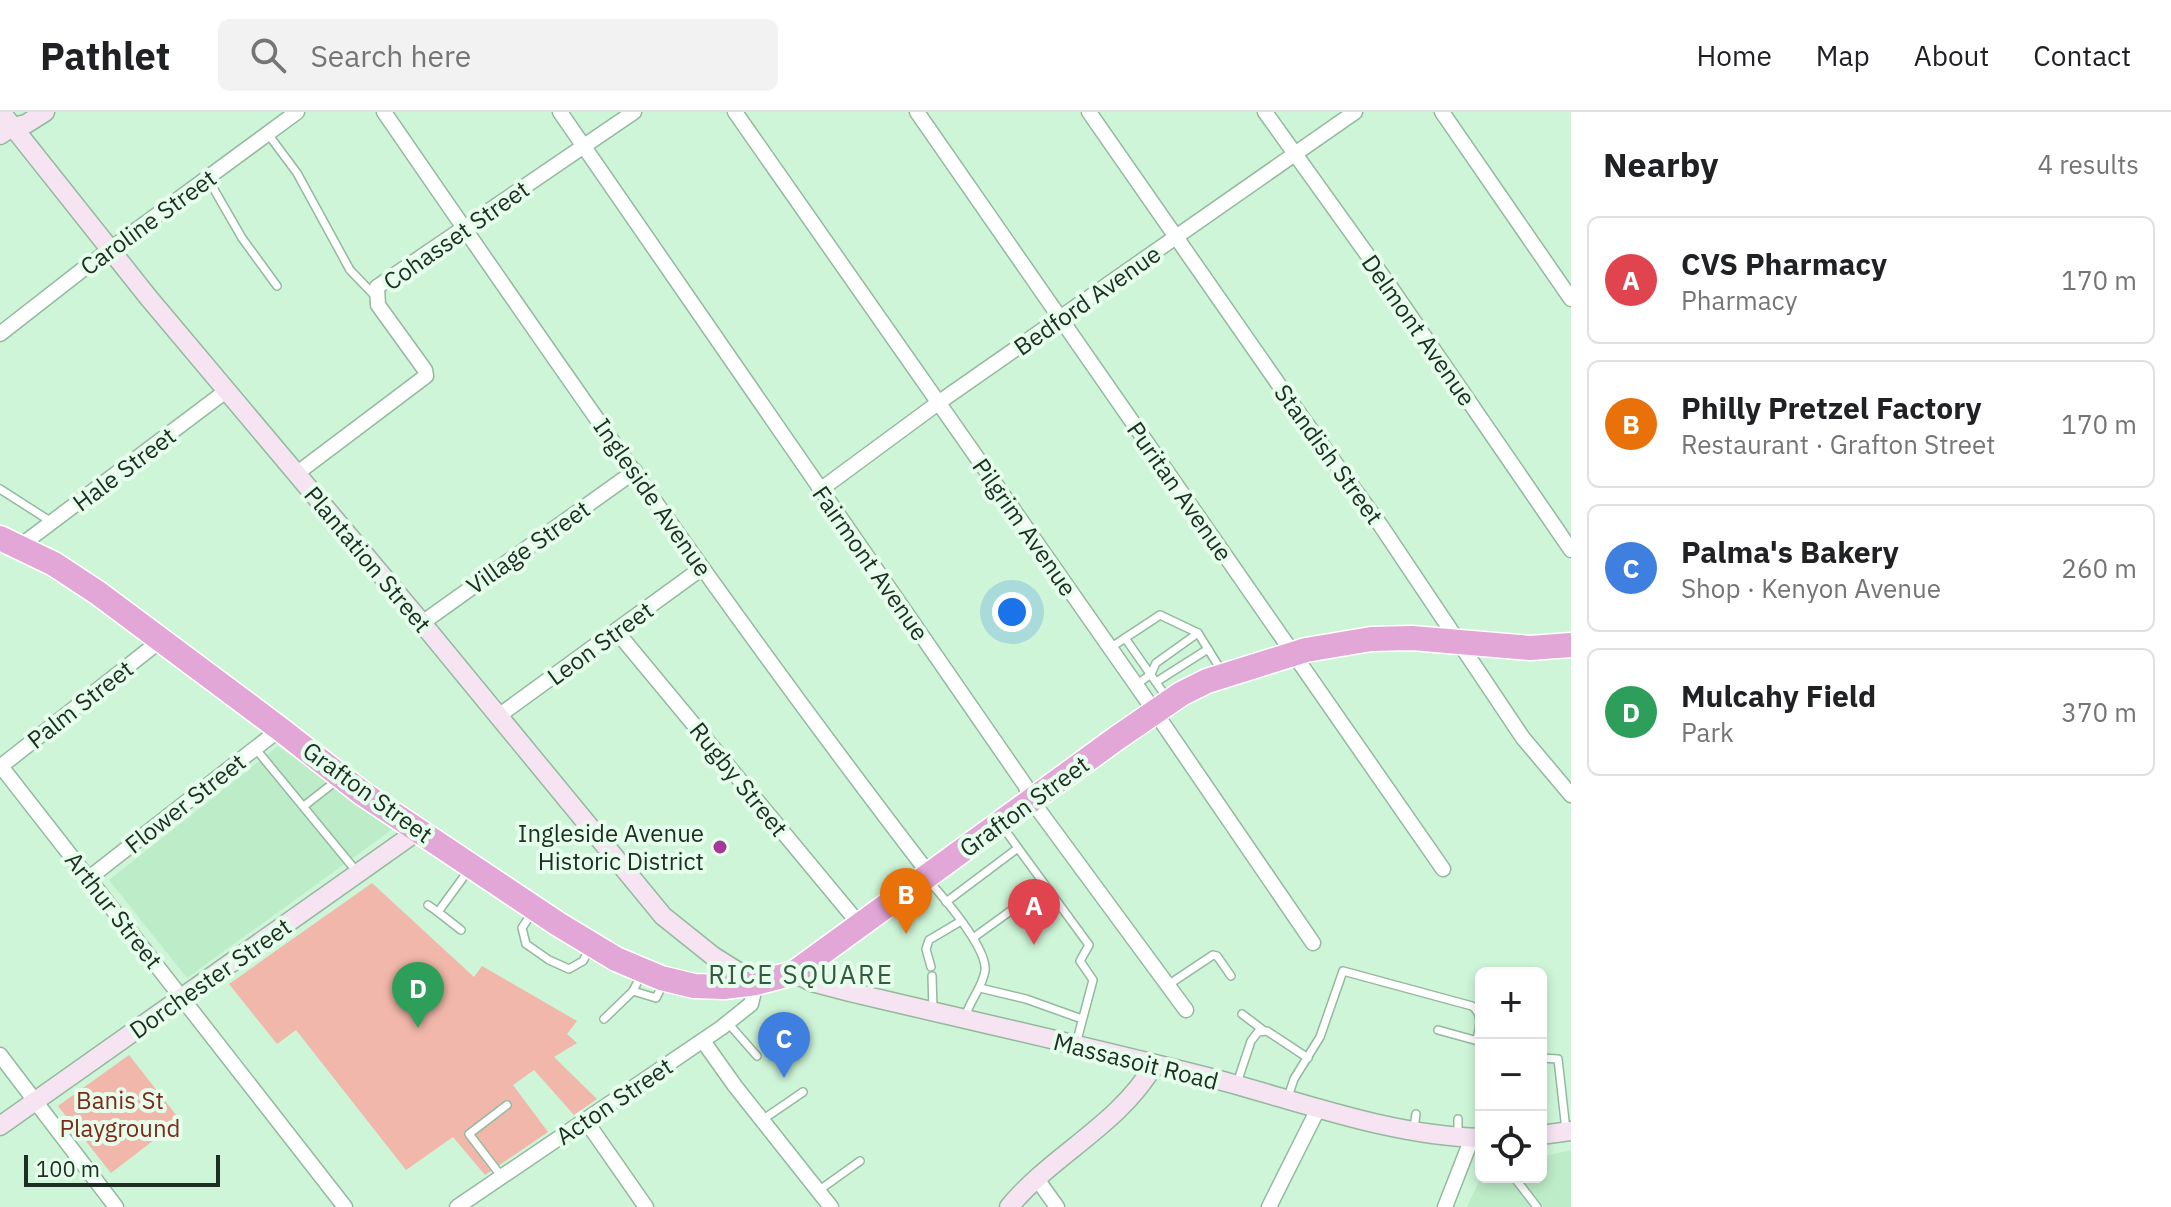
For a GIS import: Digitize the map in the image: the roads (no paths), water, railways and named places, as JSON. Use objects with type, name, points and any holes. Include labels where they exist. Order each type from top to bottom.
[{"type":"highway","name":"Grafton Street","points":[[10,542],[87,586],[341,777],[647,981],[694,986],[756,983],[794,973],[1032,801],[1160,699],[1225,675],[1337,643],[1412,638],[1530,648],[1571,645]]},
{"type":"street","points":[[8,122],[26,124],[45,112]]},
{"type":"street","name":"Caroline Street","points":[[0,334],[111,248],[297,112]]},
{"type":"street","name":"Ingleside Avenue","points":[[384,112],[702,568],[928,876]]},
{"type":"street","name":"Fairmont Avenue","points":[[560,112],[1025,785],[1032,801],[1186,1010]]},
{"type":"street","name":"Cohasset Street","points":[[296,474],[426,376],[425,370],[378,305],[377,287],[634,112]]},
{"type":"street","name":"Pilgrim Avenue","points":[[735,112],[1136,685],[1160,699],[1313,943]]},
{"type":"street","name":"Puritan Avenue","points":[[917,112],[1443,869]]},
{"type":"street","name":"Standish Street","points":[[1089,112],[1381,526],[1523,738],[1571,795]]},
{"type":"street","name":"Delmont Avenue","points":[[1265,112],[1389,285],[1571,550]]},
{"type":"street","name":"Bedford Avenue","points":[[820,490],[938,403],[1355,112]]},
{"type":"street","points":[[1442,112],[1571,299]]},
{"type":"street","name":"Plantation Street","points":[[8,122],[226,391],[665,918],[713,956],[756,983]]},
{"type":"street","name":"Hale Street","points":[[10,542],[52,523],[226,391]]},
{"type":"street","name":"Village Street","points":[[422,623],[635,471]]},
{"type":"street","name":"Leon Street","points":[[497,717],[702,568]]},
{"type":"street","name":"Rugby Street","points":[[617,632],[860,925]]},
{"type":"street","name":"Palm Street","points":[[0,766],[161,640]]},
{"type":"street","name":"Flower Street","points":[[89,878],[280,729]]},
{"type":"street","name":"Arthur Street","points":[[0,766],[345,1207]]},
{"type":"street","name":"Dorchester Street","points":[[0,1126],[419,830]]},
{"type":"street","name":"Massasoit Road","points":[[794,973],[812,982],[1319,1107],[1467,1133]]},
{"type":"street","name":"Acton Street","points":[[462,1206],[728,1023],[751,1004],[756,983]]},
{"type":"street","points":[[703,1041],[831,1207]]},
{"type":"street","points":[[0,1055],[112,1202],[96,1207]]},
{"type":"street","points":[[1009,1207],[1037,1179],[1120,1110],[1137,1092],[1154,1065]]},
{"type":"street","points":[[1269,1207],[1319,1107]]},
{"type":"street","points":[[586,1121],[646,1207]]},
{"type":"street","points":[[1547,1134],[1569,1132]]},
{"type":"street","points":[[1445,1207],[1467,1133]]},
{"type":"street","points":[[1037,1179],[1057,1207]]},
{"type":"lane","points":[[268,134],[297,173],[350,270],[376,297]]},
{"type":"lane","points":[[208,179],[242,238],[277,286]]},
{"type":"lane","points":[[0,489],[52,523]]},
{"type":"lane","points":[[1110,648],[1160,615],[1198,633],[1225,675]]},
{"type":"lane","points":[[1136,685],[1151,674],[1156,663],[1198,633]]},
{"type":"lane","points":[[1125,638],[1151,674],[1160,699],[1208,649]]},
{"type":"lane","points":[[255,748],[359,874]]},
{"type":"lane","points":[[304,806],[341,777]]},
{"type":"lane","points":[[1001,823],[1089,945],[1080,961],[1093,980],[1076,1046]]},
{"type":"lane","points":[[946,902],[1018,848]]},
{"type":"lane","points":[[438,912],[472,866]]},
{"type":"lane","points":[[928,876],[973,938],[986,967],[980,988],[968,1005],[964,1020]]},
{"type":"lane","points":[[973,938],[1045,886]]},
{"type":"lane","points":[[428,905],[461,930]]},
{"type":"lane","points":[[535,908],[522,928],[526,944],[549,960],[569,969],[583,961],[593,945]]},
{"type":"lane","points":[[933,1012],[932,971],[926,949],[929,940],[961,921]]},
{"type":"lane","points":[[1168,985],[1213,955],[1231,976]]},
{"type":"lane","points":[[1288,1098],[1294,1079],[1320,1037],[1343,971],[1472,1006],[1479,1012],[1479,1039]]},
{"type":"lane","points":[[604,1019],[647,981]]},
{"type":"lane","points":[[980,988],[1026,999],[1082,1019]]},
{"type":"lane","points":[[1242,1014],[1308,1058]]},
{"type":"lane","points":[[728,1023],[757,1056]]},
{"type":"lane","points":[[1236,1085],[1251,1041],[1263,1030]]},
{"type":"lane","points":[[1438,1030],[1475,1040]]},
{"type":"lane","points":[[1547,1058],[1558,1059],[1569,1132]]},
{"type":"lane","points":[[762,1120],[803,1092]]},
{"type":"lane","points":[[502,1177],[469,1134],[507,1105]]},
{"type":"lane","points":[[818,1191],[860,1161]]},
{"type":"lane","points":[[1519,1183],[1537,1207]]},
{"type":"place","name":"Ingleside Avenue Historic District","points":[[720,847]]},
{"type":"place","name":"Philly Pretzel Factory","points":[[906,934]]},
{"type":"place","name":"CVS Pharmacy","points":[[1034,945]]},
{"type":"place","name":"Mulcahy Field","points":[[418,1028]]},
{"type":"place","name":"Palma's Bakery","points":[[784,1078]]},
{"type":"district","name":"RICE SQUARE","points":[[801,974]]},
{"type":"park label","name":"Banis St Playground","points":[[120,1114]]}]
